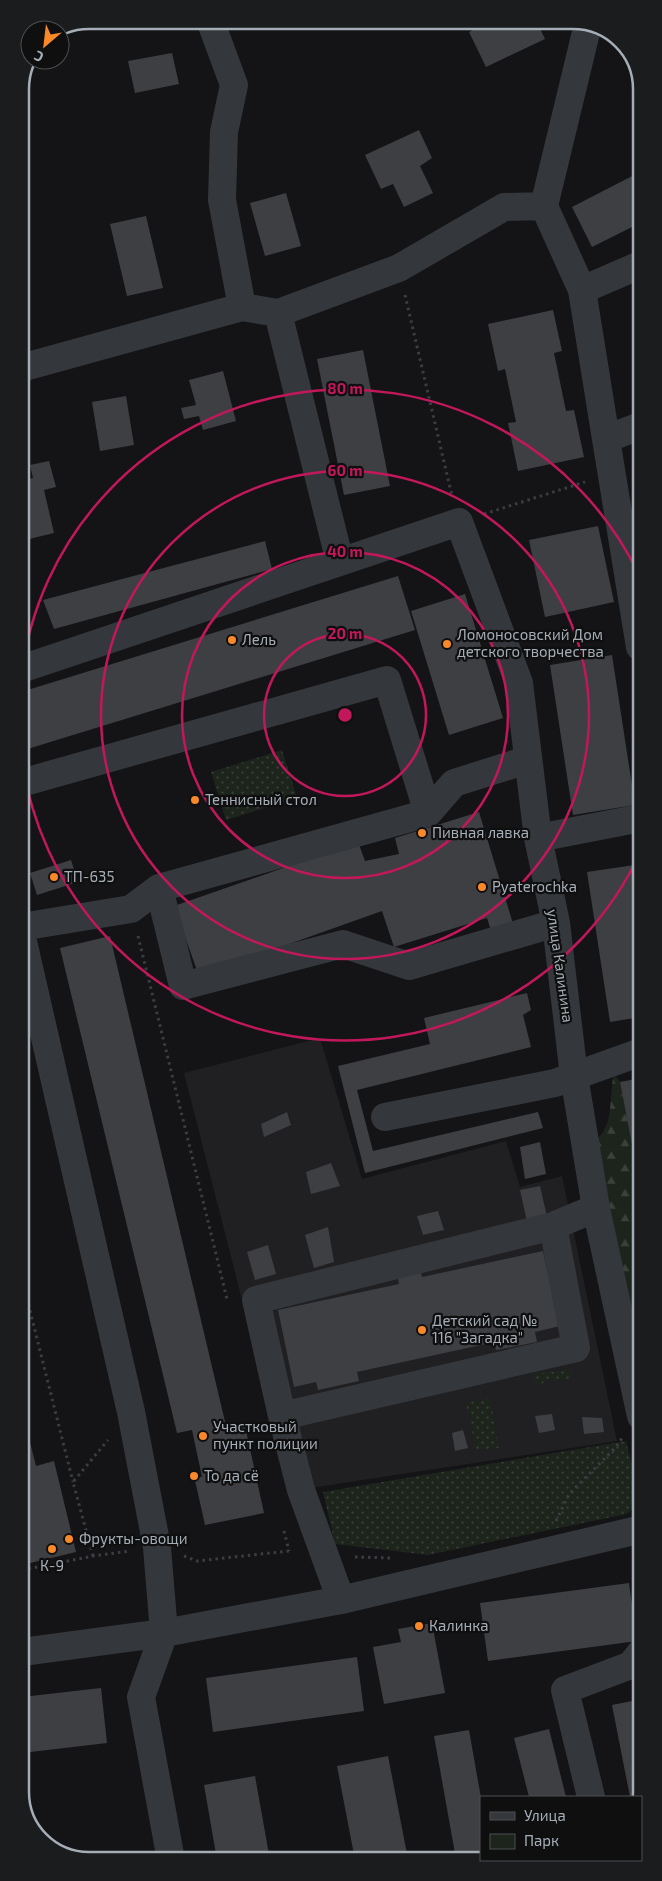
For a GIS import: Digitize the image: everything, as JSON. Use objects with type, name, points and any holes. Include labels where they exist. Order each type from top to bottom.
[{"type":"street","points":[[213,29],[234,85],[224,132],[222,200],[242,307]]},
{"type":"street","points":[[586,30],[544,206],[582,290],[633,588]]},
{"type":"street","points":[[29,366],[242,307],[278,313],[399,268],[504,207],[544,206]]},
{"type":"street","points":[[582,290],[633,268]]},
{"type":"street","points":[[278,313],[340,562]]},
{"type":"street","points":[[606,439],[633,429]]},
{"type":"street","points":[[29,666],[459,522]]},
{"type":"street","name":"улица Калинина","points":[[459,522],[518,683],[538,838],[556,923],[574,1076],[633,1424]]},
{"type":"street","points":[[29,781],[387,680],[428,813]]},
{"type":"street","points":[[29,926],[132,908],[160,888],[428,813],[454,782],[527,760]]},
{"type":"street","points":[[538,838],[633,820]]},
{"type":"street","points":[[160,888],[183,986],[344,944],[409,966],[556,923]]},
{"type":"street","points":[[29,968],[131,1412],[157,1547],[164,1633],[141,1697],[170,1852]]},
{"type":"street","points":[[384,1117],[555,1083],[633,1055]]},
{"type":"street","points":[[341,1600],[301,1490],[256,1300],[553,1226],[596,1208]]},
{"type":"street","points":[[282,1416],[576,1348],[553,1226]]},
{"type":"street","points":[[29,1651],[164,1633],[341,1600],[633,1531]]},
{"type":"street","points":[[591,1796],[565,1690],[631,1665],[633,1662]]},
{"type":"path","points":[[399,268],[459,522],[612,473]]},
{"type":"path","points":[[132,908],[228,1302]]},
{"type":"path","points":[[29,1307],[93,1556]]},
{"type":"path","points":[[73,1482],[131,1412]]},
{"type":"path","points":[[554,1527],[569,1494],[616,1448],[633,1424]]},
{"type":"path","points":[[282,1523],[289,1552]]},
{"type":"shaded area","name":"Детский сад № 116 \"Загадка\"","points":[[320,1038],[362,1179],[506,1141],[520,1187],[562,1176],[617,1441],[291,1491],[184,1073]]},
{"type":"green space","points":[[282,750],[297,798],[226,820],[211,772]]},
{"type":"green space","points":[[614,1074],[620,1082],[633,1149],[633,1323],[594,1143],[608,1121]]},
{"type":"green space","points":[[572,1370],[571,1379],[549,1380],[535,1387],[532,1374]]},
{"type":"green space","points":[[490,1398],[499,1448],[476,1450],[466,1403]]},
{"type":"green space","points":[[626,1441],[633,1469],[633,1508],[627,1514],[428,1555],[335,1544],[323,1492]]},
{"type":"building","points":[[475,29],[540,29],[545,39],[486,67],[469,32]]},
{"type":"building","points":[[172,53],[179,84],[135,93],[128,61]]},
{"type":"building","points":[[419,130],[432,158],[420,166],[433,193],[404,207],[393,184],[381,189],[365,155]]},
{"type":"building","points":[[633,176],[633,226],[592,247],[572,207]]},
{"type":"building","points":[[286,193],[301,246],[265,256],[250,203]]},
{"type":"building","points":[[146,216],[163,288],[127,296],[110,224]]},
{"type":"building","points":[[553,310],[562,351],[554,353],[566,411],[574,410],[584,457],[518,471],[508,423],[516,422],[505,369],[498,371],[488,324]]},
{"type":"building","points":[[363,350],[390,486],[344,495],[317,359]]},
{"type":"building","points":[[223,371],[236,421],[203,430],[199,416],[184,419],[181,408],[196,405],[189,380]]},
{"type":"building","points":[[126,396],[134,445],[100,451],[92,402]]},
{"type":"building","points":[[49,461],[56,487],[44,490],[54,533],[29,539],[29,479],[33,478],[30,465]]},
{"type":"building","points":[[598,526],[614,602],[545,617],[529,540]]},
{"type":"building","points":[[265,541],[272,569],[54,629],[43,600]]},
{"type":"building","points":[[398,576],[415,630],[29,749],[29,690]]},
{"type":"building","points":[[465,594],[503,718],[449,735],[411,611]]},
{"type":"building","points":[[612,655],[633,792],[633,805],[573,815],[550,665]]},
{"type":"building","points":[[479,812],[514,927],[492,934],[487,918],[394,947],[382,911],[199,976],[174,906],[358,842],[365,861],[399,854],[395,838]]},
{"type":"building","name":"ТП-635","points":[[71,860],[78,882],[37,895],[30,873]]},
{"type":"building","points":[[633,865],[633,1018],[610,1022],[587,872]]},
{"type":"building","points":[[110,936],[227,1430],[245,1426],[264,1513],[205,1525],[194,1476],[202,1477],[192,1430],[177,1433],[60,948]]},
{"type":"building","points":[[527,993],[531,1010],[523,1015],[531,1047],[357,1090],[373,1151],[538,1112],[543,1128],[365,1173],[338,1066],[430,1044],[424,1018]]},
{"type":"building","points":[[633,1080],[633,1150],[620,1082]]},
{"type":"building","points":[[287,1112],[291,1125],[264,1137],[261,1124]]},
{"type":"building","points":[[540,1142],[546,1174],[525,1179],[520,1147]]},
{"type":"building","points":[[331,1163],[340,1186],[311,1194],[306,1172]]},
{"type":"building","points":[[540,1186],[548,1221],[528,1226],[520,1190]]},
{"type":"building","points":[[438,1211],[444,1230],[423,1235],[417,1216]]},
{"type":"building","points":[[328,1227],[334,1262],[314,1268],[305,1235]]},
{"type":"building","points":[[268,1245],[276,1274],[255,1280],[247,1252]]},
{"type":"building","points":[[543,1251],[560,1326],[535,1332],[537,1342],[496,1350],[495,1342],[357,1372],[359,1381],[318,1390],[316,1382],[294,1387],[278,1310],[399,1284],[397,1274],[420,1269],[422,1277]]},
{"type":"building","points":[[552,1414],[555,1430],[539,1433],[535,1416]]},
{"type":"building","points":[[582,1417],[602,1418],[604,1432],[584,1434]]},
{"type":"building","points":[[463,1430],[468,1448],[455,1451],[452,1433]]},
{"type":"building","points":[[29,1438],[36,1466],[54,1461],[76,1552],[29,1563]]},
{"type":"building","points":[[629,1583],[633,1612],[633,1642],[488,1661],[480,1603]]},
{"type":"building","points":[[432,1623],[445,1693],[384,1704],[373,1647],[401,1642],[398,1629]]},
{"type":"building","points":[[357,1657],[364,1711],[213,1732],[206,1678]]},
{"type":"building","points":[[101,1688],[107,1743],[29,1752],[29,1696]]},
{"type":"building","points":[[633,1701],[633,1796],[630,1796],[612,1705]]},
{"type":"building","points":[[549,1729],[566,1796],[529,1796],[514,1738]]},
{"type":"building","points":[[469,1730],[481,1796],[480,1852],[455,1852],[434,1736]]},
{"type":"building","points":[[388,1756],[407,1852],[353,1852],[337,1766]]},
{"type":"building","points":[[255,1776],[269,1852],[216,1852],[204,1785]]},
{"type":"place","name":"Лель","points":[[232,640]]},
{"type":"place","name":"Ломоносовский Дом детского творчества","points":[[447,644]]},
{"type":"place","name":"Теннисный стол","points":[[195,800]]},
{"type":"place","name":"Пивная лавка","points":[[422,833]]},
{"type":"place","name":"ТП-635","points":[[54,877]]},
{"type":"place","name":"Pyaterochka","points":[[482,887]]},
{"type":"place","name":"Детский сад № 116 \"Загадка\"","points":[[422,1330]]},
{"type":"place","name":"Участковый пункт полиции","points":[[203,1436]]},
{"type":"place","name":"То да сё","points":[[194,1476]]},
{"type":"place","name":"Фрукты-овощи","points":[[69,1539]]},
{"type":"place","name":"К-9","points":[[52,1549]]},
{"type":"place","name":"Калинка","points":[[419,1626]]}]
